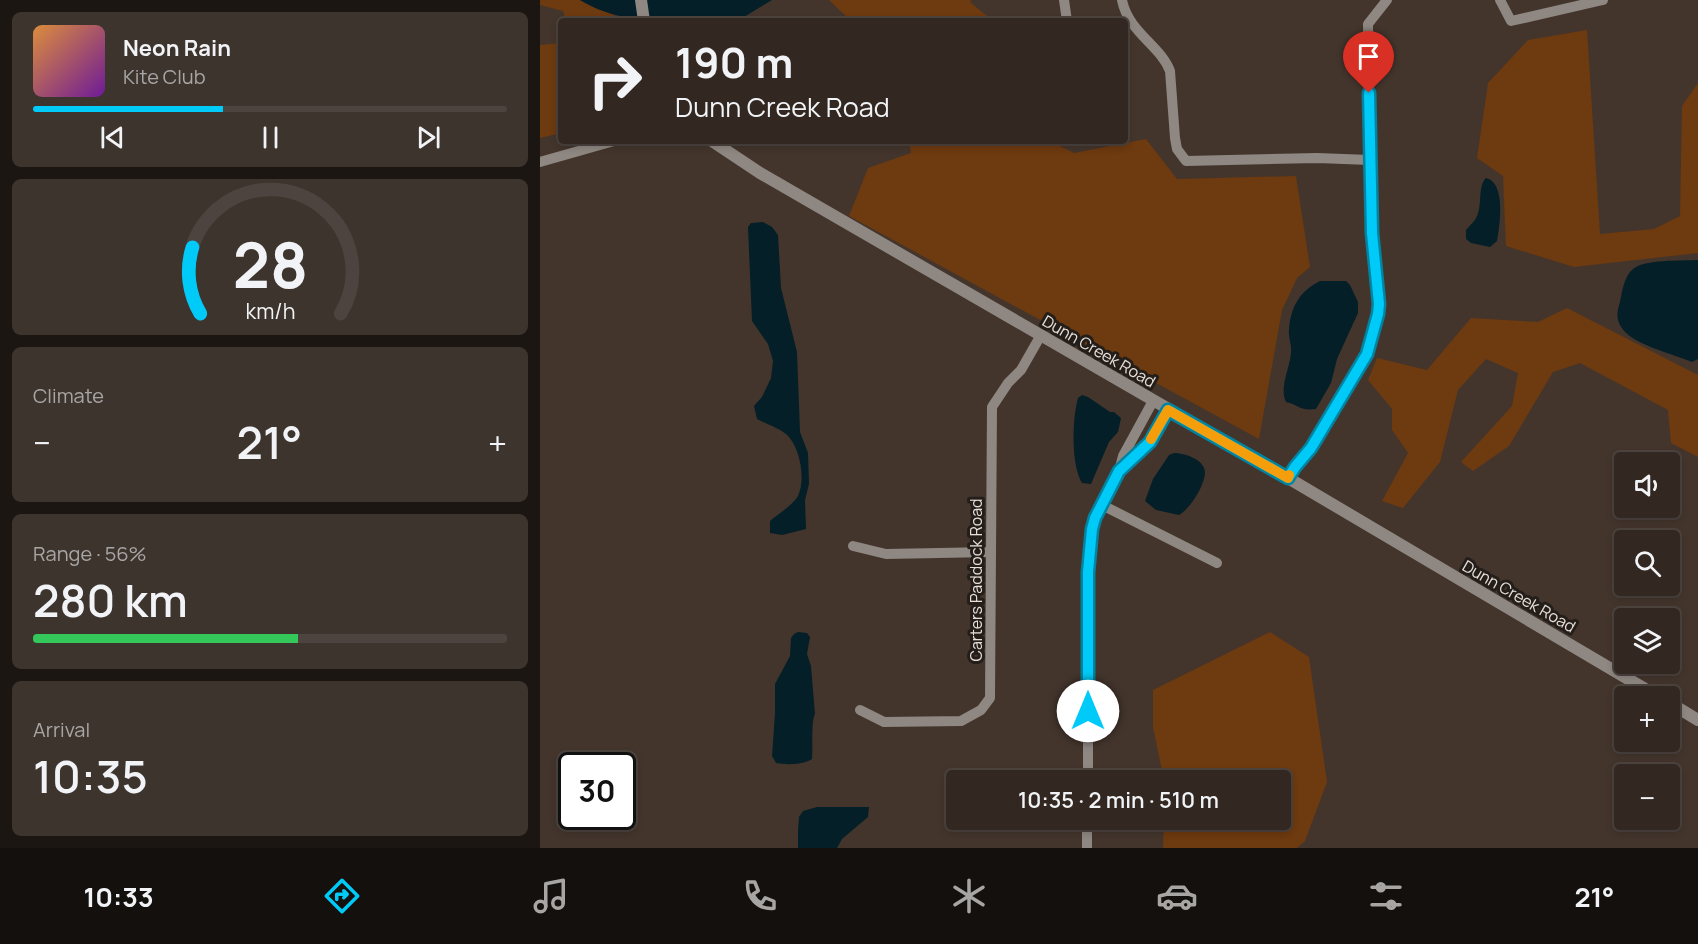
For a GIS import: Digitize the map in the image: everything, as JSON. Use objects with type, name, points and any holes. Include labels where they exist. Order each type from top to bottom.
[{"type":"street","points":[[641,0],[644,18]]},
{"type":"street","points":[[1064,0],[1067,18]]},
{"type":"street","points":[[1122,0],[1139,33],[1167,62],[1170,71],[1177,149],[1186,161],[1317,158],[1370,160]]},
{"type":"street","points":[[1288,478],[1311,448],[1354,378],[1371,344],[1379,304],[1373,250],[1368,24],[1387,0]]},
{"type":"street","points":[[1500,0],[1511,21],[1603,0]]},
{"type":"street","points":[[1128,31],[1139,33]]},
{"type":"street","points":[[540,162],[603,144]]},
{"type":"street","name":"Dunn Creek Road","points":[[716,144],[760,173],[1288,478],[1640,686]]},
{"type":"street","name":"Carters Paddock Road","points":[[860,710],[884,722],[961,721],[981,710],[990,698],[992,407],[1008,382],[1021,370],[1041,335]]},
{"type":"street","points":[[1088,770],[1089,546],[1095,518],[1119,471],[1123,456],[1153,401]]},
{"type":"street","points":[[1119,471],[1150,442],[1168,410]]},
{"type":"street","points":[[1102,505],[1217,563]]},
{"type":"street","points":[[853,546],[886,554],[991,552]]},
{"type":"street","points":[[1680,709],[1698,720]]},
{"type":"street","points":[[1087,848],[1088,830]]},
{"type":"shaded area","points":[[540,0],[580,0],[616,18],[565,18],[563,11],[540,5]]},
{"type":"shaded area","points":[[829,0],[971,0],[970,2],[989,18],[848,18]]},
{"type":"shaded area","points":[[1587,30],[1600,234],[1654,229],[1680,216],[1682,106],[1698,83],[1698,253],[1574,267],[1506,246],[1503,176],[1477,158],[1488,83],[1528,40]]},
{"type":"shaded area","points":[[558,43],[558,134],[540,138],[540,45]]},
{"type":"shaded area","points":[[1146,139],[1177,179],[1296,176],[1310,267],[1297,278],[1282,310],[1259,439],[849,216],[868,168],[911,153],[910,144],[1056,144],[1074,153]]},
{"type":"shaded area","points":[[1567,308],[1698,375],[1698,457],[1671,443],[1668,410],[1580,363],[1553,372],[1509,446],[1473,471],[1461,462],[1512,406],[1518,373],[1486,359],[1458,390],[1440,462],[1403,508],[1382,501],[1408,453],[1392,430],[1392,409],[1368,380],[1377,358],[1427,370],[1471,318],[1538,322]]},
{"type":"shaded area","points":[[1270,632],[1309,657],[1327,782],[1305,841],[1297,848],[1163,848],[1164,830],[1291,830],[1291,770],[1162,770],[1153,727],[1153,690]]},
{"type":"water","points":[[580,0],[772,0],[742,18],[630,18],[597,9]]},
{"type":"water","points":[[1486,178],[1497,187],[1500,205],[1497,241],[1490,247],[1471,243],[1466,239],[1466,230],[1477,216],[1482,185]]},
{"type":"water","points":[[763,222],[772,227],[778,235],[781,288],[797,352],[800,432],[808,453],[809,484],[805,500],[806,529],[782,535],[770,533],[770,521],[798,496],[801,472],[798,454],[791,439],[783,432],[757,419],[754,406],[762,397],[771,378],[773,361],[768,344],[752,321],[748,227],[751,223]]},
{"type":"water","points":[[1698,260],[1698,359],[1692,362],[1647,346],[1625,332],[1618,321],[1617,314],[1624,284],[1633,269],[1654,262]]},
{"type":"water","points":[[1320,281],[1346,281],[1358,302],[1358,313],[1337,359],[1331,383],[1316,409],[1306,409],[1286,402],[1284,396],[1284,384],[1291,352],[1289,329],[1294,306],[1307,289]]},
{"type":"water","points":[[1082,395],[1121,418],[1118,432],[1109,442],[1091,484],[1082,483],[1074,454],[1075,418],[1078,398]]},
{"type":"water","points":[[1174,453],[1197,460],[1204,467],[1205,472],[1196,496],[1188,508],[1179,515],[1156,510],[1145,501],[1153,479],[1169,455]]},
{"type":"water","points":[[798,632],[807,633],[810,637],[807,654],[811,666],[815,714],[812,759],[799,763],[780,764],[776,763],[772,756],[775,684],[790,656],[791,638]]},
{"type":"water","points":[[817,807],[869,807],[868,817],[842,839],[837,848],[798,848],[799,817],[803,811]]},
{"type":"slow traffic","points":[[1151,439],[1168,410],[1288,478],[1289,475]]},
{"type":"route","points":[[1088,711],[1089,546],[1095,518],[1119,471],[1150,442],[1168,410],[1288,478],[1311,448],[1367,354],[1379,304],[1372,233],[1369,93]]}]
